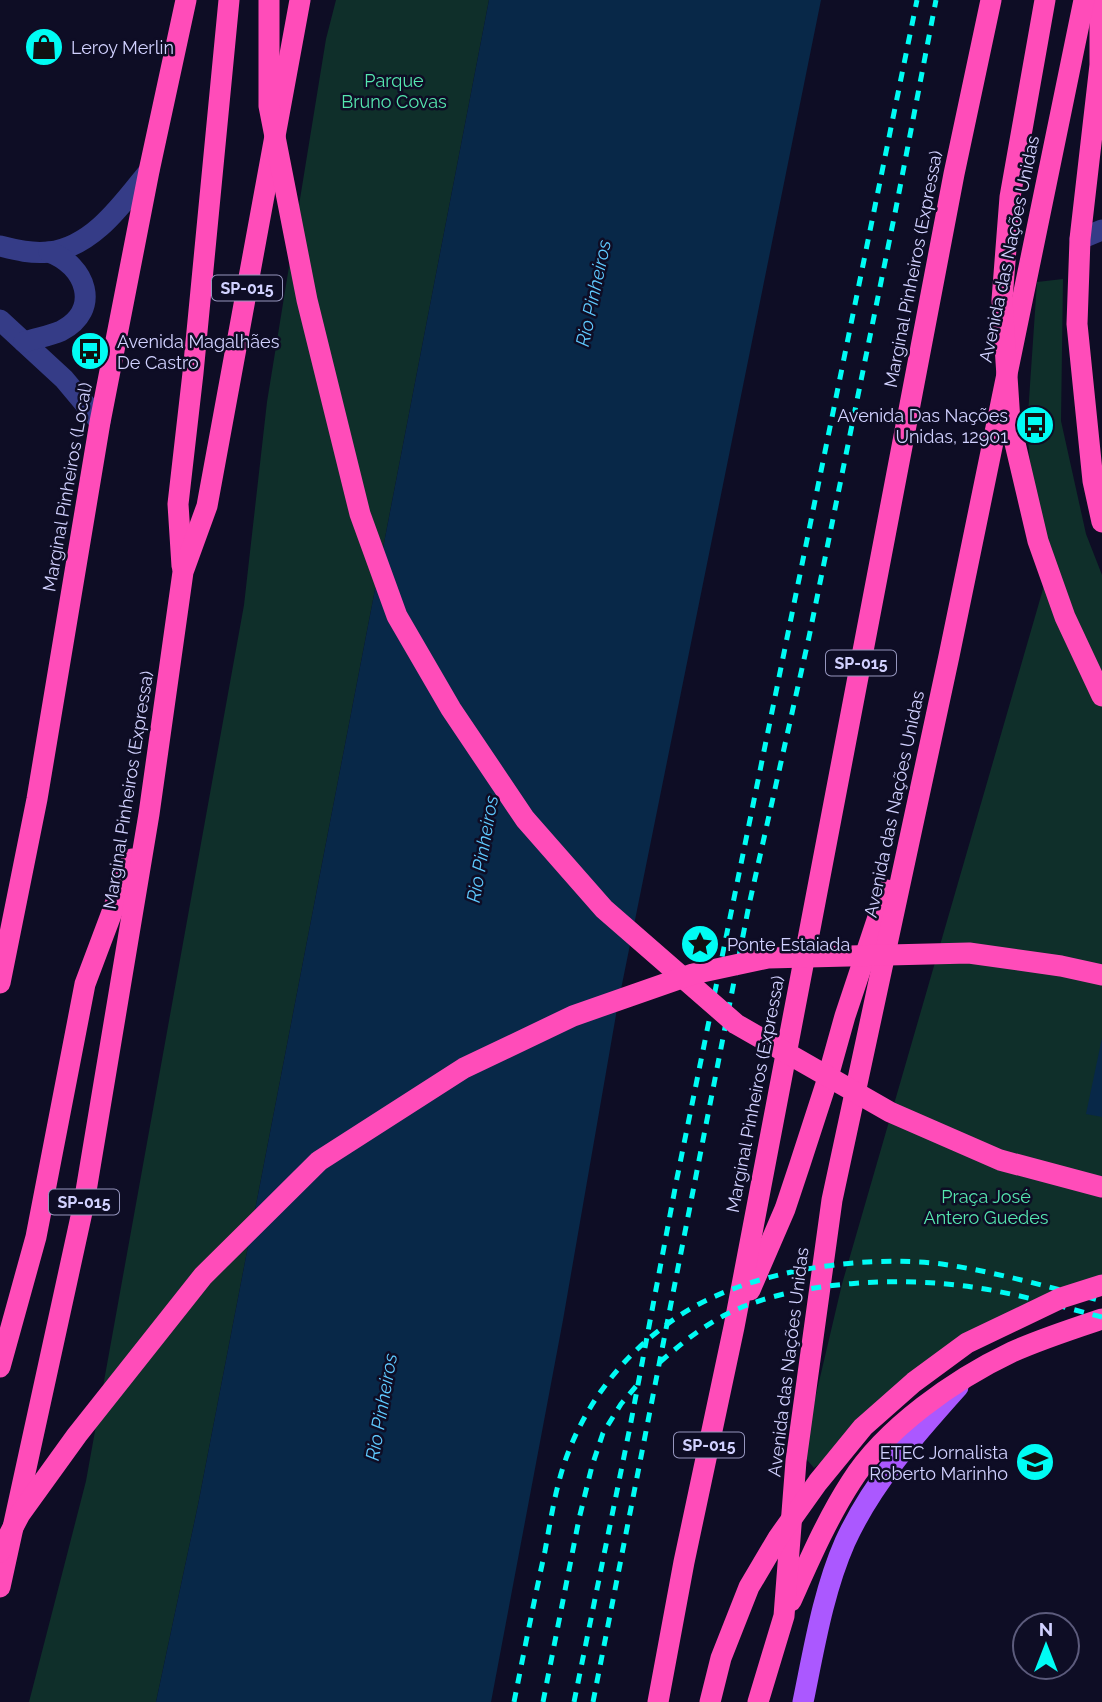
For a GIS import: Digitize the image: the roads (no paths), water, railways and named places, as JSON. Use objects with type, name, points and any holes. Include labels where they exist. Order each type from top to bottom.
[{"type":"highway","name":"Marginal Pinheiros (Local)","points":[[0,983],[37,799],[100,422],[149,171],[186,0]]},
{"type":"highway","points":[[183,572],[178,504],[229,0]]},
{"type":"highway","points":[[269,0],[269,106],[307,300],[360,514],[397,616],[451,709],[525,819],[604,909],[736,1024],[890,1112],[1000,1160],[1102,1187]]},
{"type":"highway","name":"Marginal Pinheiros (Expressa)","points":[[0,1587],[84,1203],[149,814],[183,572],[207,506],[300,0]]},
{"type":"highway","name":"Marginal Pinheiros (Expressa)","points":[[658,1702],[684,1562],[734,1327],[954,174],[991,0]]},
{"type":"highway","points":[[1045,0],[1010,197],[1002,300],[1010,422],[1038,541],[1066,617],[1102,696]]},
{"type":"highway","name":"Avenida das Nações Unidas","points":[[758,1702],[784,1616],[796,1461],[832,1200],[918,802],[1084,0]]},
{"type":"highway","points":[[1100,0],[1100,65],[1080,239],[1077,324],[1093,481],[1102,522]]},
{"type":"highway","points":[[734,1327],[793,1187],[845,1016],[918,802]]},
{"type":"highway","points":[[0,1367],[36,1237],[85,984],[149,814]]},
{"type":"highway","points":[[0,1552],[20,1514],[77,1436],[203,1276],[319,1161],[464,1068],[573,1016],[693,974],[768,958],[970,953],[1061,966],[1102,975]]},
{"type":"highway","points":[[710,1702],[721,1658],[749,1587],[778,1538],[818,1482],[863,1427],[914,1382],[967,1343],[1061,1298],[1102,1285]]},
{"type":"highway","points":[[784,1616],[830,1518],[852,1479],[885,1440],[923,1408],[967,1378],[1011,1353],[1102,1319]]},
{"type":"main road","points":[[803,1702],[829,1588],[845,1543],[866,1503],[892,1464],[967,1378]]},
{"type":"street","points":[[0,246],[26,252],[49,252],[65,248],[90,234],[114,213],[149,171]]},
{"type":"street","points":[[1080,239],[1102,230]]},
{"type":"street","points":[[24,342],[62,330],[77,318],[84,306],[83,282],[79,272],[66,260],[49,252]]},
{"type":"street","points":[[0,320],[64,379],[100,422]]},
{"type":"water","name":"Rio Pinheiros","points":[[489,0],[821,0],[617,1009],[563,1320],[491,1702],[156,1702],[198,1505]]},
{"type":"water","points":[[1102,1038],[1102,1117],[1086,1114]]},
{"type":"railway","points":[[574,1702],[677,1178],[917,0]]},
{"type":"railway","points":[[593,1702],[749,905],[809,637],[936,0]]},
{"type":"railway","points":[[514,1702],[554,1501],[568,1453],[587,1413],[611,1377],[641,1345],[676,1318],[734,1288],[768,1278],[840,1264],[876,1262],[962,1267],[1102,1301]]},
{"type":"railway","points":[[660,1362],[707,1325],[751,1304],[813,1288],[846,1284],[912,1282],[972,1287],[1021,1296],[1102,1317]]},
{"type":"railway","points":[[543,1702],[592,1466],[603,1433],[621,1404],[638,1384]]},
{"type":"place","name":"Leroy Merlin","points":[[44,47]]},
{"type":"place","name":"Avenida Magalhães De Castro","points":[[90,351]]},
{"type":"place","name":"Avenida Das Nações Unidas, 12901","points":[[1035,425]]},
{"type":"place","name":"Ponte Estaiada","points":[[700,944]]},
{"type":"place","name":"ETEC Jornalista Roberto Marinho","points":[[1035,1462]]},
{"type":"park label","name":"Parque Bruno Covas","points":[[394,90]]},
{"type":"park label","name":"Praça José Antero Guedes","points":[[986,1206]]}]
